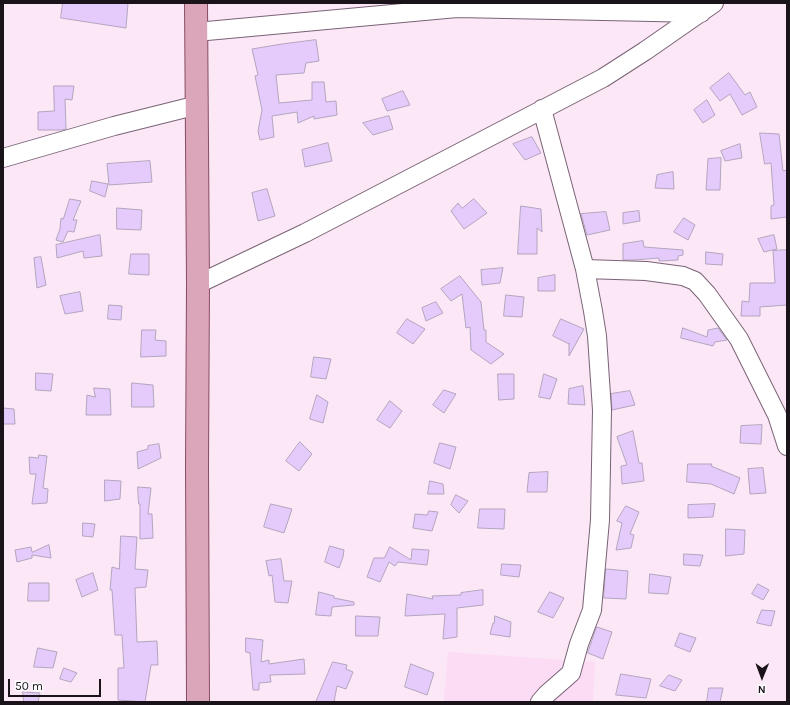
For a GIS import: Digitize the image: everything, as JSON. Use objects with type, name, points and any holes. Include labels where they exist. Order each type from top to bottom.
[{"type":"main road","points":[[196,3],[198,105],[198,702]]},
{"type":"street","points":[[196,32],[457,8],[708,8]]},
{"type":"street","points":[[198,284],[312,229],[603,78],[708,8]]},
{"type":"street","points":[[3,158],[114,126],[198,105]]},
{"type":"street","points":[[540,702],[571,673],[579,644],[592,610],[600,520],[602,410],[594,311],[585,269],[542,109]]},
{"type":"street","points":[[585,269],[646,271],[682,276],[695,281],[707,294],[739,339],[776,415],[787,446]]},
{"type":"shaded area","points":[[448,652],[595,662],[593,702],[444,702]]},
{"type":"building","points":[[63,3],[128,3],[126,28],[61,18]]},
{"type":"building","points":[[316,40],[319,61],[306,63],[304,73],[276,75],[279,103],[312,100],[312,82],[324,82],[326,102],[336,101],[337,115],[314,119],[314,116],[298,123],[297,112],[272,116],[274,137],[260,140],[258,131],[262,110],[255,76],[258,75],[252,49]]},
{"type":"building","points":[[729,73],[745,95],[750,92],[757,107],[742,115],[730,94],[720,101],[710,88]]},
{"type":"building","points":[[54,86],[74,86],[72,100],[65,99],[66,129],[38,130],[38,112],[54,111]]},
{"type":"building","points":[[403,91],[410,105],[387,111],[382,99]]},
{"type":"building","points":[[707,100],[715,115],[703,123],[694,110]]},
{"type":"building","points":[[389,116],[393,129],[373,135],[363,123]]},
{"type":"building","points":[[760,133],[779,134],[783,171],[787,170],[787,217],[771,219],[771,206],[774,205],[771,163],[765,164]]},
{"type":"building","points":[[532,137],[541,153],[525,160],[513,144]]},
{"type":"building","points":[[328,143],[332,161],[305,167],[302,150]]},
{"type":"building","points":[[740,144],[742,158],[725,161],[721,151]]},
{"type":"building","points":[[721,158],[720,190],[706,190],[708,159]]},
{"type":"building","points":[[150,161],[152,182],[109,185],[107,164]]},
{"type":"building","points":[[673,172],[674,189],[655,188],[657,175]]},
{"type":"building","points":[[92,181],[108,184],[105,197],[90,191]]},
{"type":"building","points":[[267,189],[275,216],[258,221],[252,193]]},
{"type":"building","points":[[70,199],[81,201],[73,220],[77,220],[74,232],[68,231],[63,242],[56,240],[60,229],[61,218],[63,219]]},
{"type":"building","points":[[474,199],[487,213],[464,229],[451,211],[458,203],[462,208]]},
{"type":"building","points":[[521,206],[541,209],[542,232],[537,228],[537,254],[518,254]]},
{"type":"building","points":[[117,208],[142,210],[141,230],[117,229]]},
{"type":"building","points":[[639,211],[640,221],[623,224],[623,213]]},
{"type":"building","points":[[606,212],[610,230],[587,235],[581,214]]},
{"type":"building","points":[[684,218],[695,225],[688,240],[674,232]]},
{"type":"building","points":[[100,235],[102,256],[84,258],[83,251],[57,258],[56,245]]},
{"type":"building","points":[[774,235],[777,249],[764,252],[758,239]]},
{"type":"building","points":[[643,241],[644,247],[683,250],[683,255],[678,256],[678,260],[659,261],[659,258],[623,260],[623,244]]},
{"type":"building","points":[[787,250],[787,305],[760,307],[760,316],[741,316],[742,301],[749,302],[750,283],[775,283],[773,251]]},
{"type":"building","points":[[706,252],[723,254],[722,265],[706,264]]},
{"type":"building","points":[[131,254],[149,254],[149,275],[129,274]]},
{"type":"building","points":[[41,257],[46,285],[37,288],[34,258]]},
{"type":"building","points":[[503,268],[500,283],[482,285],[481,270]]},
{"type":"building","points":[[555,275],[555,291],[538,291],[538,278]]},
{"type":"building","points":[[460,276],[481,302],[484,330],[486,330],[486,342],[504,354],[491,364],[471,350],[470,327],[466,328],[462,294],[451,301],[441,289]]},
{"type":"building","points":[[80,292],[83,311],[65,314],[60,296]]},
{"type":"building","points":[[506,295],[524,297],[522,317],[504,316]]},
{"type":"building","points":[[436,302],[443,313],[426,321],[422,308]]},
{"type":"building","points":[[109,305],[122,306],[121,320],[108,319]]},
{"type":"building","points":[[407,319],[425,329],[413,344],[397,333]]},
{"type":"building","points":[[561,319],[584,329],[569,356],[569,344],[553,336]]},
{"type":"building","points":[[683,328],[707,337],[708,330],[718,328],[727,340],[715,342],[713,346],[681,338]]},
{"type":"building","points":[[142,330],[156,330],[155,340],[166,341],[166,356],[141,357]]},
{"type":"building","points":[[314,357],[331,359],[326,379],[311,377]]},
{"type":"building","points":[[36,373],[53,374],[51,391],[36,390]]},
{"type":"building","points":[[498,374],[514,374],[514,399],[499,400]]},
{"type":"building","points":[[544,374],[557,379],[550,399],[539,397]]},
{"type":"building","points":[[132,383],[153,385],[154,407],[132,407]]},
{"type":"building","points":[[583,386],[585,405],[568,404],[569,389]]},
{"type":"building","points":[[94,388],[110,389],[111,415],[86,415],[87,395],[95,397]]},
{"type":"building","points":[[444,390],[456,394],[444,413],[433,405]]},
{"type":"building","points":[[630,391],[635,405],[612,410],[611,394]]},
{"type":"building","points":[[317,395],[328,402],[323,423],[310,419]]},
{"type":"building","points":[[390,401],[402,411],[390,428],[377,420]]},
{"type":"building","points":[[3,408],[14,409],[15,424],[3,424]]},
{"type":"building","points":[[762,425],[761,444],[740,443],[741,426]]},
{"type":"building","points":[[633,431],[639,463],[642,463],[644,481],[622,484],[621,466],[627,465],[617,437]]},
{"type":"building","points":[[300,442],[312,454],[299,471],[286,461]]},
{"type":"building","points":[[440,443],[456,447],[450,469],[434,463]]},
{"type":"building","points":[[159,444],[161,458],[138,469],[137,452],[148,449],[148,446]]},
{"type":"building","points":[[39,455],[47,456],[43,488],[48,489],[47,503],[32,504],[36,474],[30,474],[29,457],[38,458]]},
{"type":"building","points":[[688,464],[712,464],[711,466],[740,478],[734,494],[711,484],[687,482]]},
{"type":"building","points":[[763,468],[766,493],[750,494],[748,469]]},
{"type":"building","points":[[548,472],[547,492],[527,492],[529,473]]},
{"type":"building","points":[[105,480],[121,481],[120,499],[105,501]]},
{"type":"building","points":[[430,481],[443,484],[444,494],[428,494]]},
{"type":"building","points":[[138,487],[151,488],[148,514],[152,514],[153,538],[140,539],[140,504]]},
{"type":"building","points":[[456,495],[468,501],[459,513],[451,505]]},
{"type":"building","points":[[271,504],[292,509],[284,533],[264,527]]},
{"type":"building","points":[[715,504],[713,517],[688,518],[688,505]]},
{"type":"building","points":[[626,506],[639,512],[630,534],[634,535],[631,548],[616,550],[622,523],[617,521]]},
{"type":"building","points":[[480,509],[505,509],[504,529],[478,528]]},
{"type":"building","points":[[429,511],[438,512],[432,531],[413,528],[415,514],[427,515]]},
{"type":"building","points":[[83,523],[95,524],[93,537],[83,536]]},
{"type":"building","points":[[726,529],[745,530],[744,554],[726,556]]},
{"type":"building","points":[[121,536],[137,537],[135,569],[148,570],[146,587],[135,588],[137,642],[157,641],[158,665],[151,665],[145,702],[118,700],[118,668],[124,668],[122,635],[115,635],[112,590],[110,590],[112,567],[119,569]]},
{"type":"building","points":[[49,545],[51,558],[32,555],[32,558],[17,562],[15,550],[31,547],[32,552]]},
{"type":"building","points":[[330,546],[344,550],[339,568],[325,562]]},
{"type":"building","points":[[390,547],[411,560],[412,549],[429,550],[427,565],[398,562],[395,566],[389,562],[380,582],[367,577],[374,558],[384,558]]},
{"type":"building","points":[[684,554],[703,555],[700,566],[684,565]]},
{"type":"building","points":[[281,559],[284,581],[292,581],[288,603],[275,602],[272,575],[269,576],[266,561]]},
{"type":"building","points":[[502,564],[521,565],[519,577],[501,575]]},
{"type":"building","points":[[606,569],[628,571],[626,599],[604,598]]},
{"type":"building","points":[[93,573],[98,590],[82,597],[76,580]]},
{"type":"building","points":[[650,574],[671,577],[668,594],[649,593]]},
{"type":"building","points":[[29,583],[49,583],[49,601],[28,601]]},
{"type":"building","points":[[758,584],[769,590],[763,600],[752,594]]},
{"type":"building","points":[[483,590],[483,605],[457,608],[457,637],[443,639],[445,614],[405,616],[407,594],[433,599],[432,596],[461,595],[461,593]]},
{"type":"building","points":[[319,592],[334,596],[334,598],[354,602],[354,605],[332,607],[331,616],[316,615]]},
{"type":"building","points":[[550,592],[564,598],[553,618],[538,612]]},
{"type":"building","points":[[762,610],[775,611],[771,626],[757,623]]},
{"type":"building","points":[[356,616],[380,617],[378,636],[356,636]]},
{"type":"building","points":[[495,616],[511,622],[510,637],[490,634]]},
{"type":"building","points":[[597,627],[612,632],[603,659],[588,653]]},
{"type":"building","points":[[680,633],[696,638],[690,652],[675,646]]},
{"type":"building","points":[[246,638],[263,640],[261,662],[269,660],[269,664],[304,659],[305,674],[270,675],[271,682],[259,683],[259,690],[253,690],[250,653],[246,652]]},
{"type":"building","points":[[38,648],[57,652],[53,668],[34,667]]},
{"type":"building","points":[[333,662],[347,665],[346,669],[353,672],[346,689],[337,686],[334,702],[316,702]]},
{"type":"building","points":[[411,664],[434,673],[427,695],[405,687]]},
{"type":"building","points":[[64,668],[77,673],[71,682],[60,679]]},
{"type":"building","points":[[621,674],[651,679],[646,698],[616,695]]},
{"type":"building","points":[[669,675],[682,680],[675,691],[660,686]]},
{"type":"building","points":[[709,688],[723,688],[720,702],[707,702]]},
{"type":"building","points":[[23,692],[40,693],[38,702],[24,702]]}]
